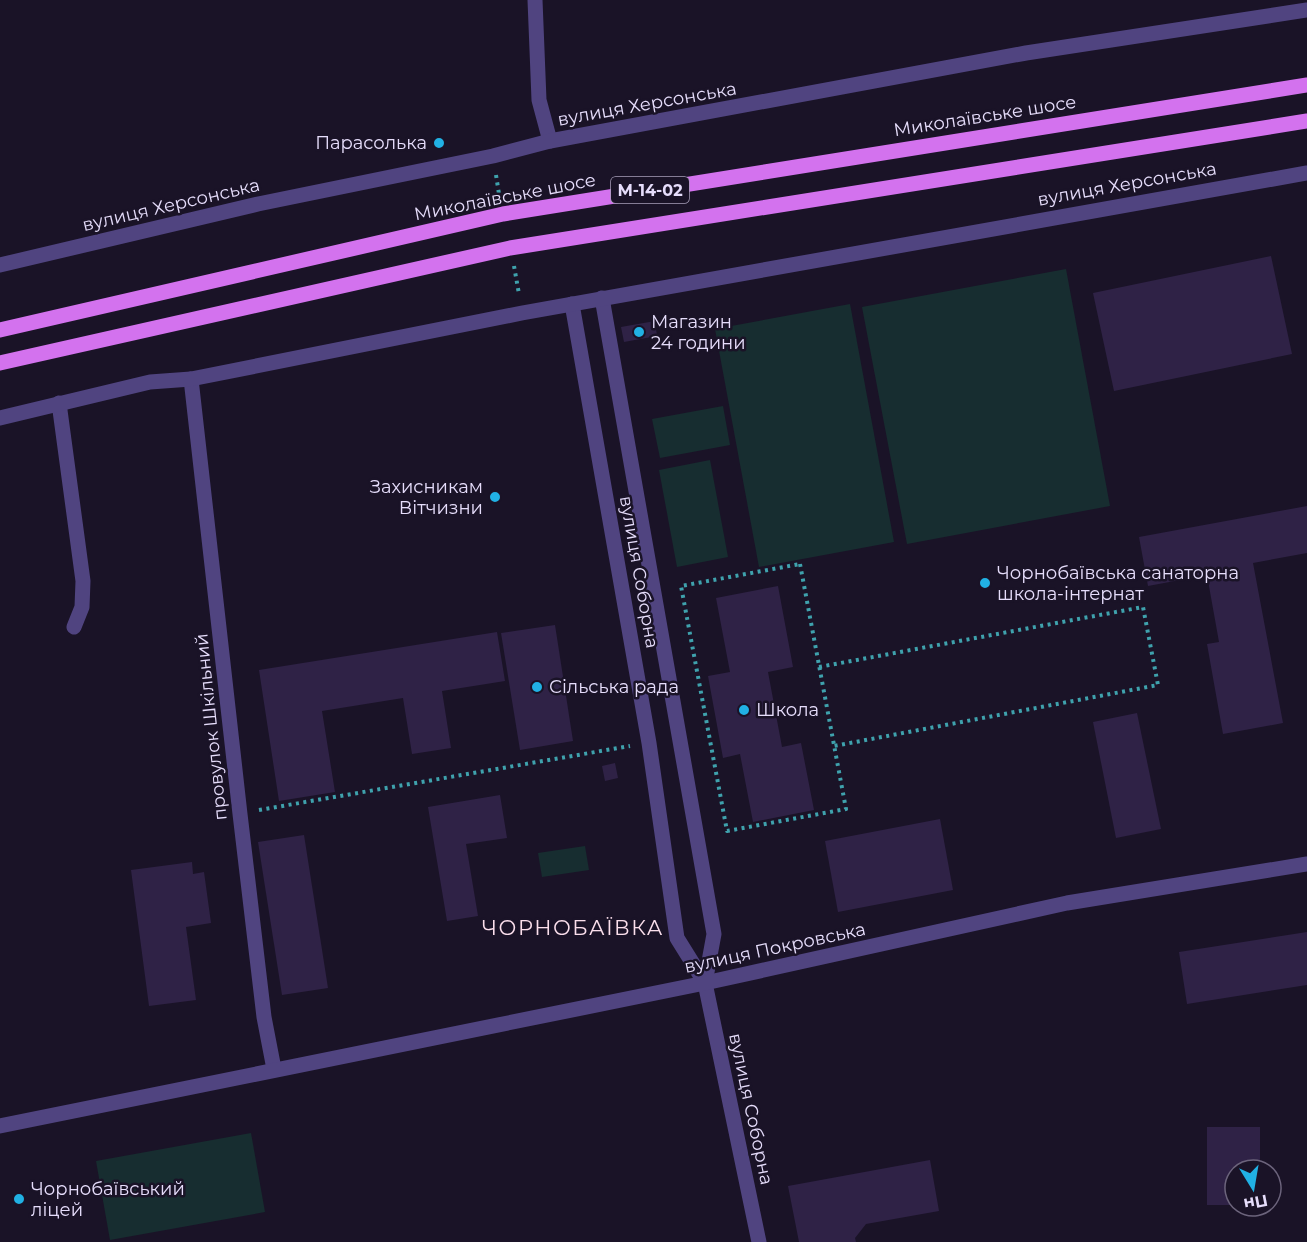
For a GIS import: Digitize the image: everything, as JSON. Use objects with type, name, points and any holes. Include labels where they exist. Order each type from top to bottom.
[{"type":"main road","name":"Миколаївське шосе","points":[[0,330],[503,213],[1307,85]]},
{"type":"main road","name":"М-14-02","points":[[0,363],[510,248],[1307,121]]},
{"type":"street","points":[[536,0],[540,100],[550,141]]},
{"type":"street","name":"вулиця Херсонська","points":[[0,265],[258,204],[493,156],[550,141],[1026,53],[1307,10]]},
{"type":"street","name":"вулиця Херсонська","points":[[0,418],[150,382],[191,379],[602,298],[1307,173]]},
{"type":"street","name":"вулиця Соборна","points":[[602,298],[714,934],[705,983]]},
{"type":"street","name":"вулиця Соборна","points":[[572,304],[649,743],[677,938],[705,983],[759,1242]]},
{"type":"street","name":"провулок Шкільний","points":[[191,379],[264,1017],[274,1069]]},
{"type":"street","points":[[59,403],[83,581],[82,607],[74,627]]},
{"type":"street","name":"вулиця Покровська","points":[[0,1126],[705,983],[1067,903],[1307,864]]},
{"type":"path","points":[[800,564],[834,746],[846,809],[727,831],[681,586],[800,564]]},
{"type":"path","points":[[819,667],[1143,607],[1158,685],[834,746]]},
{"type":"path","points":[[240,814],[649,743]]},
{"type":"green space","points":[[1066,269],[1110,506],[907,544],[862,307]]},
{"type":"green space","points":[[850,304],[894,542],[759,567],[715,329]]},
{"type":"green space","points":[[723,406],[730,445],[660,458],[652,419]]},
{"type":"green space","points":[[710,460],[728,557],[677,567],[659,470]]},
{"type":"green space","points":[[585,846],[589,870],[542,877],[538,853]]},
{"type":"green space","points":[[251,1133],[265,1212],[110,1240],[96,1161]]},
{"type":"building","points":[[1271,256],[1292,354],[1114,391],[1093,293]]},
{"type":"building","name":"Магазин 24 години","points":[[655,321],[657,336],[624,342],[621,327]]},
{"type":"building","points":[[1307,506],[1307,553],[1253,563],[1283,723],[1223,734],[1207,644],[1219,642],[1207,575],[1148,586],[1139,537]]},
{"type":"building","name":"Школа","points":[[778,586],[793,667],[768,672],[782,747],[801,743],[814,810],[753,822],[740,754],[723,758],[708,676],[730,672],[716,598]]},
{"type":"building","name":"Сільська рада","points":[[555,625],[573,741],[520,750],[501,633]]},
{"type":"building","points":[[497,632],[505,681],[442,691],[451,748],[412,754],[403,698],[322,711],[335,792],[279,801],[259,670]]},
{"type":"building","points":[[1137,713],[1161,829],[1116,838],[1093,722]]},
{"type":"building","points":[[615,763],[618,778],[605,781],[602,766]]},
{"type":"building","points":[[500,795],[507,838],[466,844],[478,916],[447,921],[428,807]]},
{"type":"building","points":[[940,819],[953,890],[838,912],[825,841]]},
{"type":"building","points":[[304,835],[328,988],[282,995],[258,842]]},
{"type":"building","points":[[192,862],[193,874],[204,872],[211,923],[186,927],[196,1000],[149,1006],[131,870]]},
{"type":"building","points":[[1307,932],[1307,985],[1187,1004],[1179,952]]},
{"type":"building","points":[[1207,1127],[1260,1127],[1260,1158],[1223,1158],[1223,1205],[1207,1205]]},
{"type":"building","points":[[930,1160],[939,1211],[866,1224],[855,1238],[856,1242],[799,1242],[788,1186]]},
{"type":"place","name":"Парасолька","points":[[439,143]]},
{"type":"place","name":"Магазин 24 години","points":[[639,332]]},
{"type":"place","name":"Захисникам Вітчизни","points":[[495,497]]},
{"type":"place","name":"Чорнобаївська санаторна школа-інтернат","points":[[985,583]]},
{"type":"place","name":"Сільська рада","points":[[537,687]]},
{"type":"place","name":"Школа","points":[[744,710]]},
{"type":"place","name":"Чорнобаївський ліцей","points":[[19,1199]]},
{"type":"district","name":"ЧОРНОБАЇВКА","points":[[573,928]]}]
